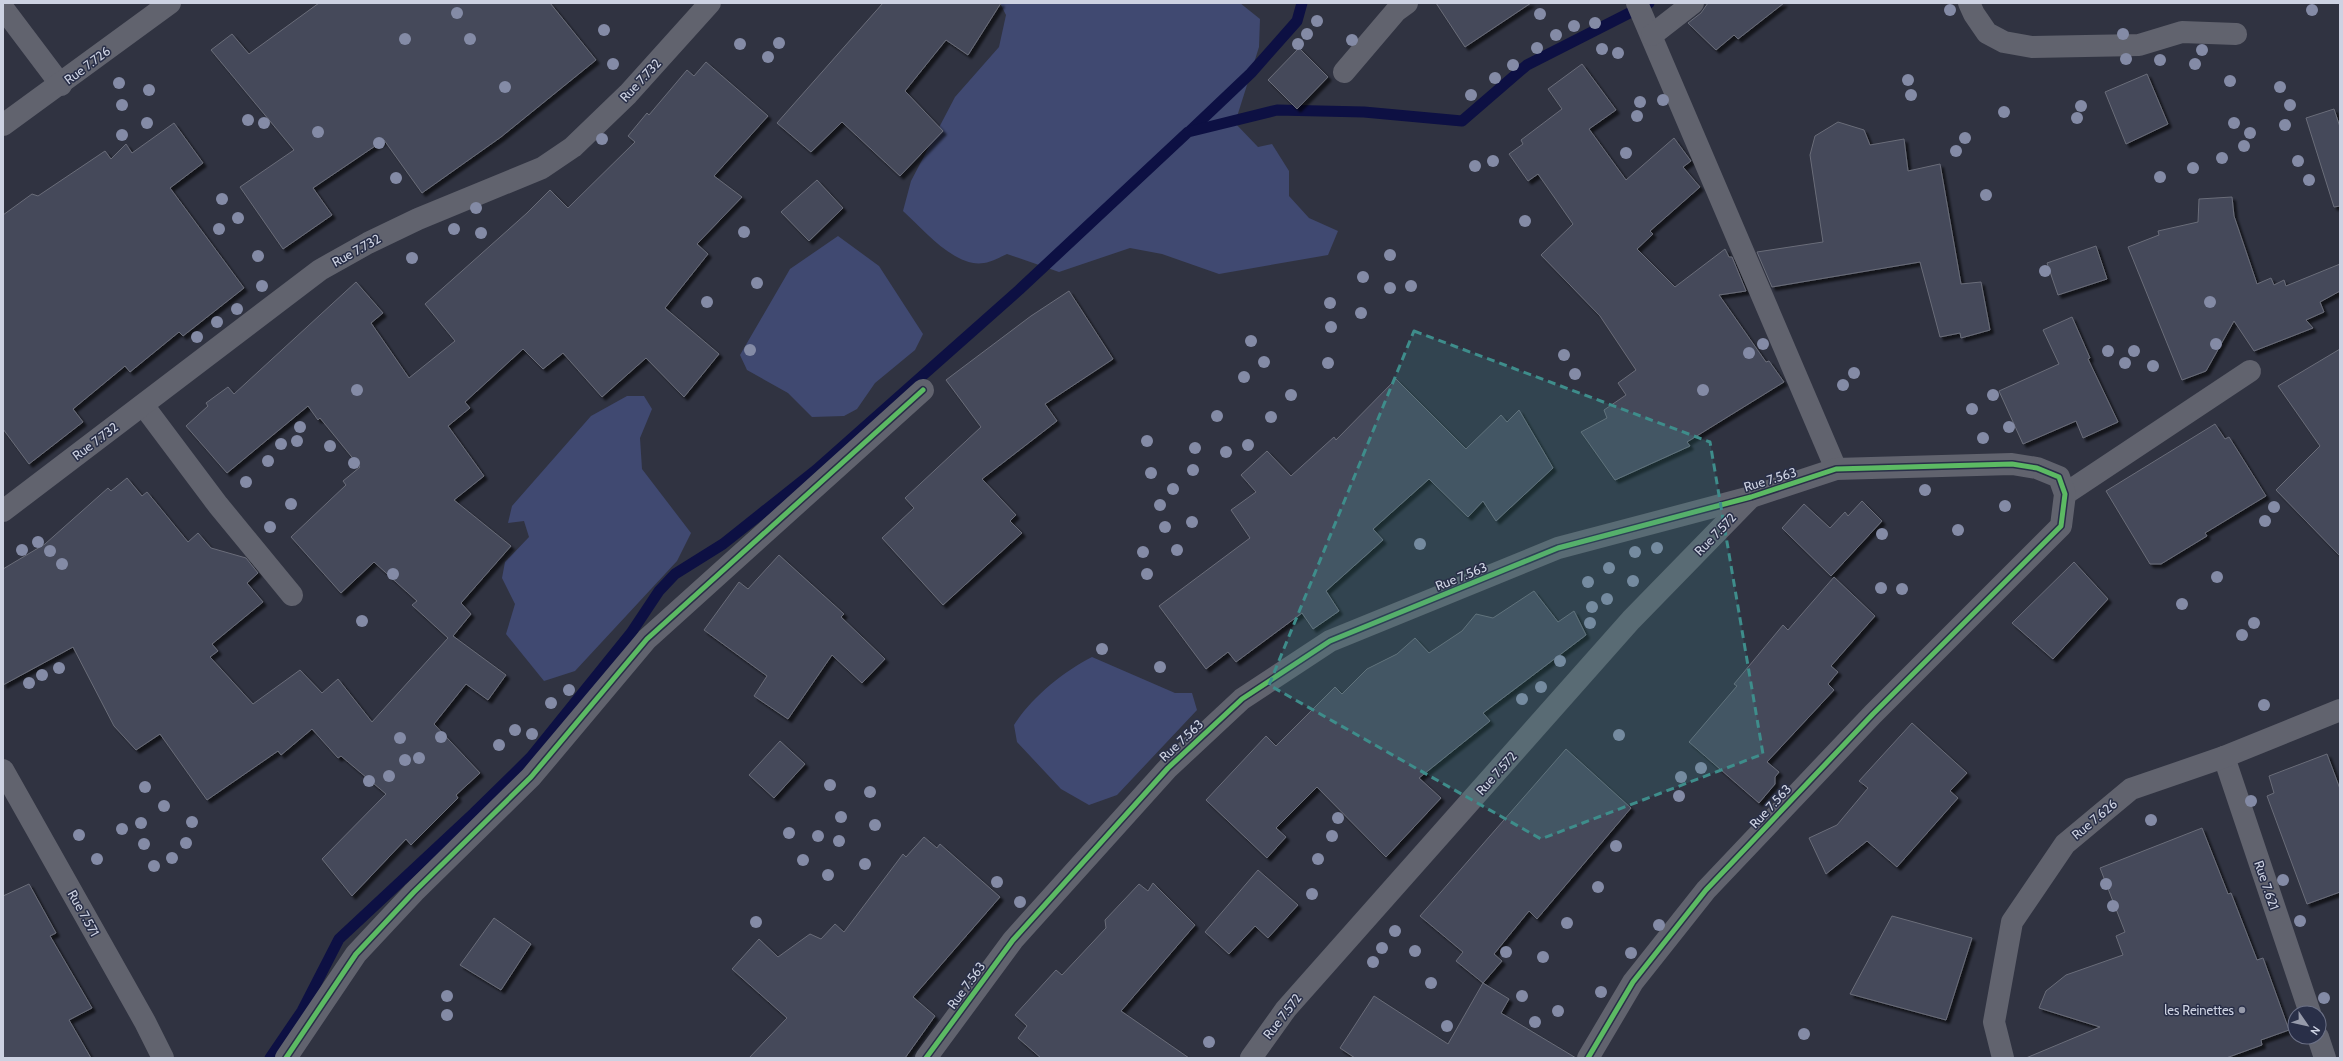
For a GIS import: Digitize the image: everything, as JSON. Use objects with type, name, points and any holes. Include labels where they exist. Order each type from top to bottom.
[{"type":"street","name":"Rue 7.726","points":[[3,126],[61,85],[170,3]]},
{"type":"street","name":"Rue 7.732","points":[[3,511],[320,270],[368,243],[418,219],[542,168],[573,147],[628,94],[710,3]]},
{"type":"street","points":[[1344,72],[1396,11],[1407,3]]},
{"type":"street","points":[[1652,35],[1693,3]]},
{"type":"street","points":[[1969,3],[1974,14],[1987,32],[2004,42],[2032,47],[2139,45],[2182,32],[2236,34]]},
{"type":"street","points":[[3,8],[61,85]]},
{"type":"street","points":[[1640,9],[1836,469]]},
{"type":"street","points":[[2065,494],[2250,371]]},
{"type":"street","points":[[286,1058],[356,954],[414,892],[531,778],[648,639],[923,390]]},
{"type":"street","points":[[143,405],[218,505],[292,594]]},
{"type":"street","name":"Rue 7.563","points":[[926,1058],[1013,940],[1168,768],[1242,699],[1330,641],[1558,548],[1751,497],[1836,469],[2012,464],[2037,468],[2058,477],[2065,494],[2061,526],[1873,714],[1706,890],[1633,982],[1588,1058]]},
{"type":"street","name":"Rue 7.572","points":[[1251,1058],[1286,1009],[1631,620],[1751,497]]},
{"type":"street","name":"Rue 7.626","points":[[2003,1058],[1994,1022],[2012,922],[2065,844],[2131,789],[2224,756],[2340,710]]},
{"type":"street","name":"Rue 7.621","points":[[2224,756],[2307,1005]]},
{"type":"street","name":"Rue 7.571","points":[[3,770],[145,1022],[163,1058]]},
{"type":"street","points":[[2321,1045],[2325,1058]]},
{"type":"highlighted area","points":[[1414,331],[1710,442],[1763,754],[1541,839],[1269,685]]},
{"type":"shaded area","points":[[1000,3],[1240,3],[1260,19],[1259,47],[1235,123],[1258,147],[1272,144],[1289,171],[1289,196],[1309,218],[1338,231],[1328,255],[1219,274],[1162,254],[1130,248],[1059,272],[1007,254],[993,261],[973,263],[962,260],[940,246],[903,211],[911,181],[955,97],[999,47],[1006,15]]},
{"type":"shaded area","points":[[838,236],[879,266],[923,334],[915,350],[875,383],[857,409],[844,416],[812,417],[788,393],[747,370],[740,355],[790,269]]},
{"type":"shaded area","points":[[627,396],[644,396],[652,409],[640,438],[642,469],[691,533],[677,561],[575,671],[544,681],[506,634],[515,604],[502,578],[505,562],[529,537],[524,521],[508,523],[512,506],[591,416]]},
{"type":"shaded area","points":[[1092,657],[1175,693],[1192,693],[1197,710],[1117,795],[1089,805],[1061,789],[1017,742],[1014,725],[1021,715],[1049,686],[1070,670]]},
{"type":"building","points":[[319,3],[550,3],[596,60],[501,137],[422,193],[384,140],[313,188],[332,215],[283,249],[240,187],[294,150],[211,50],[232,34],[249,54]]},
{"type":"building","points":[[883,3],[1001,3],[968,55],[946,40],[905,91],[943,131],[900,176],[842,122],[811,152],[777,123]]},
{"type":"building","points":[[1436,3],[1531,3],[1465,47]]},
{"type":"building","points":[[1708,3],[1784,3],[1738,39],[1734,35],[1716,50],[1688,23],[1701,13]]},
{"type":"building","points":[[1299,48],[1328,77],[1297,109],[1268,80]]},
{"type":"building","points":[[706,62],[768,116],[714,176],[742,197],[697,244],[708,254],[665,308],[719,354],[684,397],[646,358],[602,397],[563,353],[543,369],[523,349],[465,402],[470,408],[448,426],[484,476],[454,500],[511,546],[461,603],[471,614],[453,636],[506,675],[488,700],[466,684],[434,724],[480,773],[456,795],[458,798],[411,845],[406,839],[352,896],[322,859],[386,794],[341,756],[338,758],[312,729],[281,755],[278,751],[207,800],[160,734],[136,750],[114,726],[73,647],[3,685],[3,569],[45,544],[108,488],[111,491],[127,478],[142,496],[147,492],[188,542],[198,533],[211,548],[246,558],[258,573],[247,583],[263,602],[212,644],[218,651],[210,657],[253,704],[300,670],[322,693],[338,679],[372,722],[448,638],[412,605],[417,601],[374,562],[341,593],[291,537],[346,485],[343,481],[360,467],[320,418],[318,420],[308,406],[227,473],[186,426],[208,406],[206,403],[228,387],[234,394],[356,282],[383,313],[371,323],[409,378],[455,341],[425,304],[527,213],[550,190],[568,208],[635,142],[628,136],[647,113],[649,115],[687,70],[694,76]]},
{"type":"building","points":[[1582,64],[1616,110],[1589,129],[1626,180],[1674,138],[1691,161],[1683,167],[1700,187],[1650,231],[1653,234],[1637,249],[1675,287],[1725,249],[1729,257],[1732,257],[1746,291],[1719,295],[1766,362],[1769,361],[1784,382],[1687,442],[1690,446],[1615,480],[1581,432],[1607,418],[1604,410],[1626,395],[1618,383],[1636,370],[1600,316],[1541,255],[1573,224],[1538,174],[1528,181],[1509,154],[1523,144],[1521,140],[1562,109],[1548,89]]},
{"type":"building","points":[[2147,74],[2168,124],[2126,144],[2105,92]]},
{"type":"building","points":[[2334,109],[2340,127],[2340,206],[2334,207],[2306,118]]},
{"type":"building","points":[[1838,122],[1864,130],[1870,145],[1904,139],[1908,171],[1940,164],[1961,284],[1981,282],[1990,330],[1961,338],[1960,333],[1940,337],[1920,262],[1772,287],[1757,252],[1823,242],[1810,155],[1815,136]]},
{"type":"building","points":[[174,123],[203,163],[170,188],[244,288],[183,336],[179,332],[130,372],[125,366],[73,409],[83,422],[29,464],[3,429],[3,215],[32,194],[38,196],[105,151],[111,159],[126,144],[132,153]]},
{"type":"building","points":[[817,180],[843,208],[809,241],[781,212]]},
{"type":"building","points":[[2232,197],[2234,216],[2257,284],[2271,278],[2274,285],[2284,280],[2286,286],[2340,264],[2340,291],[2320,302],[2324,312],[2306,320],[2313,328],[2254,351],[2234,321],[2206,371],[2182,380],[2128,247],[2159,235],[2158,231],[2198,222],[2199,199]]},
{"type":"building","points":[[2096,246],[2107,279],[2058,295],[2047,263]]},
{"type":"building","points":[[1069,291],[1113,359],[1045,404],[1057,421],[982,479],[1016,515],[1010,521],[1022,533],[943,605],[882,538],[914,508],[905,498],[981,427],[946,380],[1031,316]]},
{"type":"building","points":[[2072,317],[2090,358],[2088,359],[2118,422],[2083,438],[2076,421],[2023,444],[1999,391],[2059,364],[2043,330]]},
{"type":"building","points":[[2340,349],[2340,556],[2276,490],[2320,446],[2278,386]]},
{"type":"building","points":[[1396,379],[1466,449],[1501,415],[1507,422],[1519,410],[1553,468],[1496,521],[1483,501],[1468,517],[1429,479],[1373,529],[1383,540],[1326,591],[1339,611],[1313,629],[1302,613],[1236,662],[1228,652],[1206,669],[1159,606],[1250,538],[1231,510],[1256,492],[1241,475],[1267,451],[1291,476],[1334,437],[1336,440]]},
{"type":"building","points":[[2215,424],[2225,439],[2229,437],[2266,496],[2205,533],[2207,536],[2161,564],[2150,564],[2106,491]]},
{"type":"building","points":[[1862,501],[1882,521],[1831,576],[1782,528],[1804,504],[1830,528],[1845,512],[1848,516]]},
{"type":"building","points":[[779,555],[844,614],[841,617],[885,659],[862,683],[832,655],[788,719],[754,696],[767,676],[704,630],[739,582],[748,589]]},
{"type":"building","points":[[2074,562],[2108,599],[2053,659],[2012,623]]},
{"type":"building","points":[[1834,577],[1875,616],[1831,666],[1838,672],[1828,684],[1834,690],[1767,762],[1779,772],[1775,777],[1775,784],[1759,803],[1689,742],[1737,686],[1734,684],[1783,625],[1788,630]]},
{"type":"building","points":[[1534,591],[1558,622],[1574,611],[1586,635],[1483,713],[1490,721],[1419,778],[1441,798],[1386,857],[1317,787],[1276,828],[1286,837],[1267,858],[1206,800],[1266,736],[1276,746],[1335,687],[1342,694],[1367,669],[1397,654],[1415,638],[1429,653],[1462,631],[1476,614],[1493,618]]},
{"type":"building","points":[[1912,723],[1967,773],[1950,791],[1958,798],[1897,867],[1867,841],[1826,874],[1809,838],[1837,825],[1868,788],[1859,781]]},
{"type":"building","points":[[780,741],[805,764],[774,798],[749,775]]},
{"type":"building","points":[[1566,749],[1631,808],[1537,919],[1529,911],[1494,954],[1502,961],[1483,983],[1456,961],[1463,952],[1420,916]]},
{"type":"building","points":[[2327,754],[2340,789],[2340,892],[2307,904],[2267,796],[2274,793],[2269,776]]},
{"type":"building","points":[[2202,828],[2228,894],[2231,893],[2257,960],[2263,958],[2287,1024],[2287,1031],[2261,1040],[2262,1045],[2226,1058],[2026,1058],[2100,1027],[2039,1008],[2046,991],[2066,975],[2123,955],[2116,936],[2125,932],[2100,868]]},
{"type":"building","points":[[924,837],[937,848],[940,844],[1000,897],[913,997],[935,1016],[905,1058],[749,1058],[787,1018],[732,969],[759,939],[778,957],[810,934],[821,939],[835,924],[844,932],[903,854],[906,857]]},
{"type":"building","points":[[1258,870],[1298,905],[1268,938],[1255,926],[1229,954],[1205,932]]},
{"type":"building","points":[[1153,883],[1195,925],[1121,1011],[1189,1058],[1041,1058],[1018,1038],[1027,1026],[1015,1015],[1056,970],[1062,975],[1106,928],[1105,920],[1139,884],[1148,891]]},
{"type":"building","points":[[29,884],[56,933],[50,936],[92,1008],[69,1020],[91,1058],[3,1058],[3,896]]},
{"type":"building","points":[[1892,916],[1972,938],[1946,1020],[1850,994]]},
{"type":"building","points":[[494,918],[531,944],[501,990],[460,965]]},
{"type":"building","points":[[1483,983],[1509,999],[1501,1013],[1576,1058],[1355,1058],[1340,1048],[1374,996],[1448,1044]]},
{"type":"waterway","points":[[1191,130],[1251,73],[1297,21],[1302,3]]},
{"type":"waterway","points":[[270,1058],[302,1011],[339,939],[474,813],[531,757],[631,633],[659,591],[675,574],[723,544],[816,470],[1019,290],[1188,132],[1277,110],[1364,112],[1462,121],[1527,65],[1649,3]]},
{"type":"cycle path","points":[[286,1058],[356,954],[414,892],[531,777],[647,639],[923,390]]},
{"type":"cycle path","points":[[926,1058],[1013,940],[1168,768],[1242,699],[1330,641],[1558,548],[1751,497],[1836,469],[2012,464],[2037,468],[2059,477],[2065,494],[2061,526],[1873,714],[1706,890],[1633,982],[1588,1058]]},
{"type":"place","name":"les Reinettes","points":[[2242,1010]]}]
